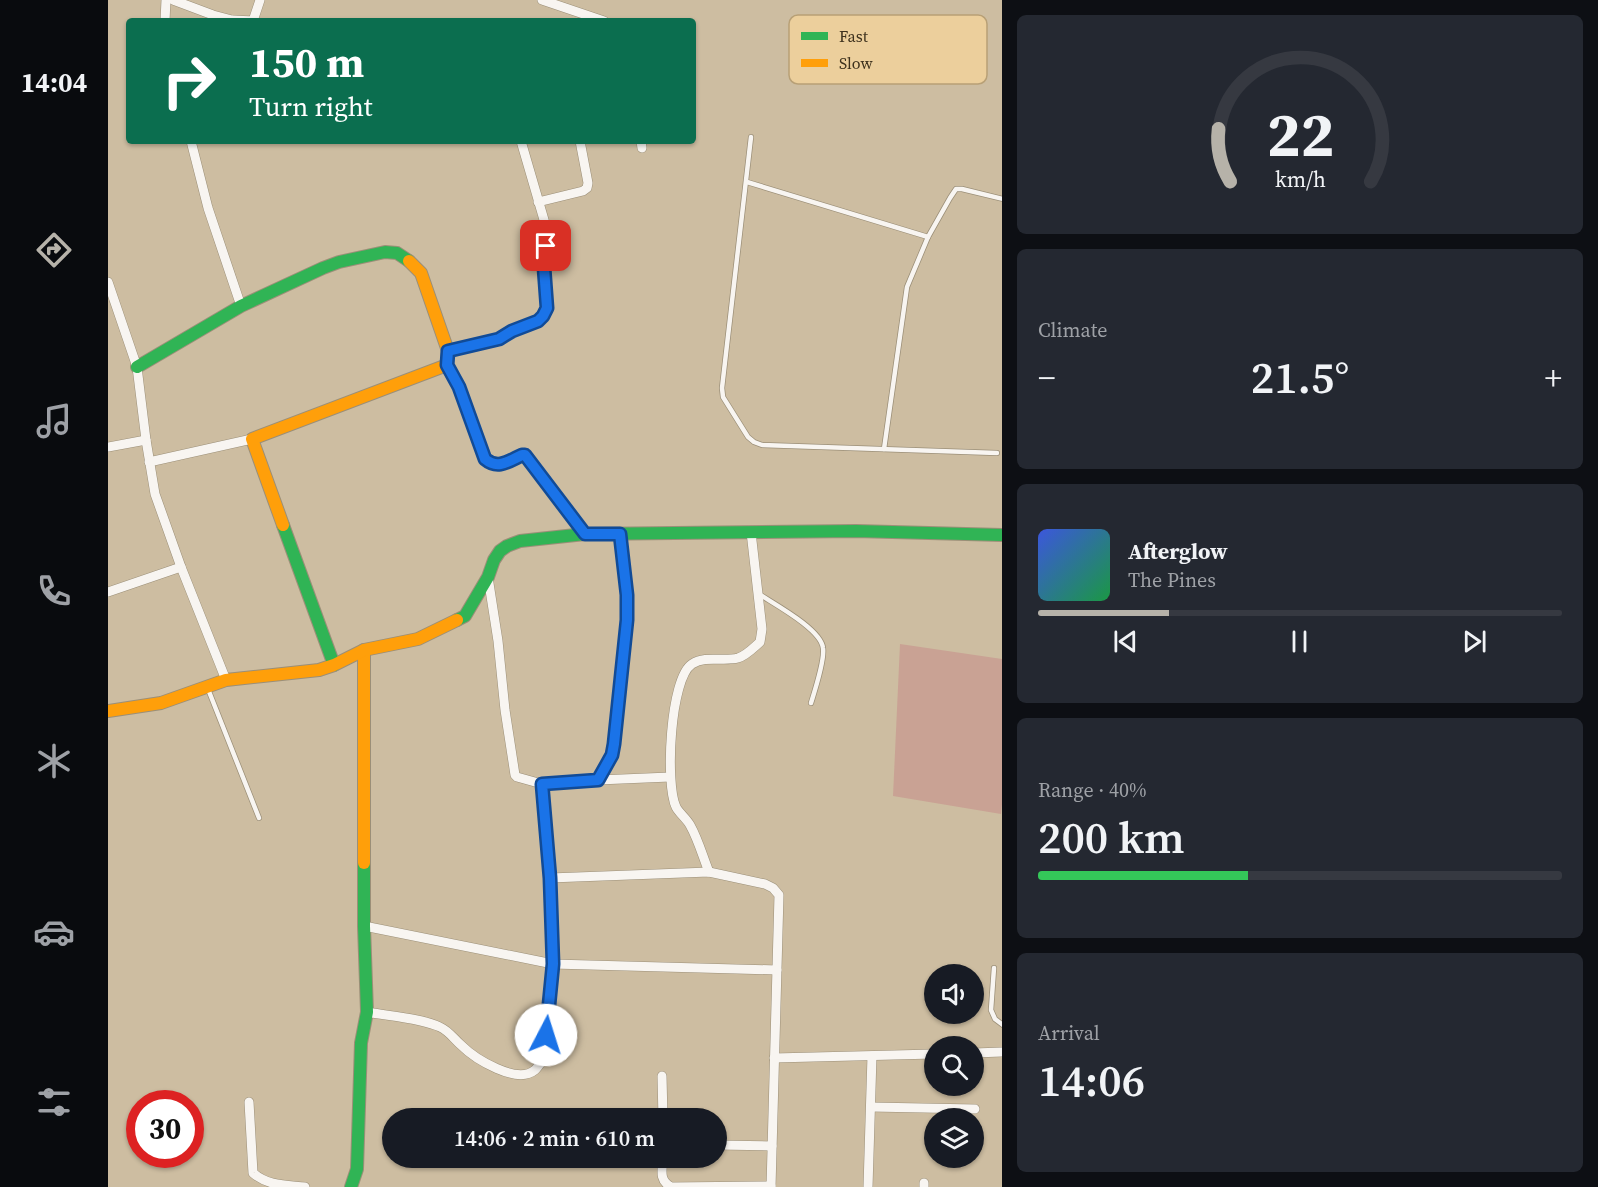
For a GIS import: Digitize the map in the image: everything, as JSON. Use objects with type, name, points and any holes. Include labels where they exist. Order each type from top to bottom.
[{"type":"street","points":[[165,18],[166,0]]},
{"type":"street","points":[[173,0],[224,18]]},
{"type":"street","points":[[254,18],[261,0]]},
{"type":"street","points":[[542,0],[595,18]]},
{"type":"street","points":[[192,144],[208,208],[241,306]]},
{"type":"street","points":[[448,351],[499,339],[512,331],[538,321],[547,308],[543,254],[549,237],[521,144]]},
{"type":"street","points":[[538,202],[584,191],[587,188],[581,144]]},
{"type":"street","points":[[137,367],[241,306],[339,262],[385,252],[398,253],[410,260],[421,273],[448,351],[447,365],[459,387],[485,459],[489,463],[498,465],[525,455],[585,534]]},
{"type":"street","points":[[108,282],[137,367],[155,494],[226,680]]},
{"type":"street","points":[[149,462],[252,439],[447,365]]},
{"type":"street","points":[[252,439],[334,665]]},
{"type":"street","points":[[108,447],[146,440]]},
{"type":"street","points":[[108,711],[161,703],[226,680],[319,670],[364,650],[418,639],[465,616],[500,551],[520,541],[585,534],[856,531],[1002,535]]},
{"type":"street","points":[[709,872],[691,826],[675,806],[670,777],[672,722],[680,681],[692,664],[701,660],[738,658],[760,642],[762,629],[751,532]]},
{"type":"street","points":[[598,780],[612,755],[614,744],[627,620],[627,595],[620,534]]},
{"type":"street","points":[[108,592],[181,567]]},
{"type":"street","points":[[488,577],[515,775],[520,779],[542,784],[670,777]]},
{"type":"street","points":[[351,1187],[357,1169],[361,1043],[367,1012],[364,926],[364,650]]},
{"type":"street","points":[[367,1012],[431,1024],[449,1033],[462,1047],[496,1069],[511,1074],[525,1074],[535,1070],[544,1059],[553,964],[550,878],[542,784]]},
{"type":"street","points":[[550,878],[709,872],[765,884],[779,895],[771,1186],[671,1187],[665,1184],[662,1178],[662,1168]]},
{"type":"street","points":[[364,926],[553,964],[777,970]]},
{"type":"street","points":[[984,1053],[1002,1052]]},
{"type":"street","points":[[774,1058],[924,1054]]},
{"type":"street","points":[[868,1187],[872,1056]]},
{"type":"street","points":[[662,1076],[663,1108]]},
{"type":"street","points":[[249,1102],[253,1173],[272,1184],[305,1187]]},
{"type":"street","points":[[871,1107],[924,1108]]},
{"type":"street","points":[[727,1145],[772,1146]]},
{"type":"lane","points":[[752,137],[722,388],[723,397],[748,437],[762,445],[997,453]]},
{"type":"lane","points":[[747,182],[928,237]]},
{"type":"lane","points":[[884,449],[907,287],[928,237],[956,189],[1002,199]]},
{"type":"lane","points":[[759,594],[813,629],[824,646],[821,669],[811,703]]},
{"type":"lane","points":[[207,686],[259,818]]},
{"type":"lane","points":[[994,968],[991,1010],[994,1019],[1002,1025]]},
{"type":"shaded area","points":[[900,644],[1002,659],[1001,814],[893,796]]},
{"type":"traffic: fast","points":[[137,367],[241,306],[323,268],[339,262],[385,252],[397,253],[409,261]]},
{"type":"traffic: fast","points":[[283,525],[334,665]]},
{"type":"traffic: fast","points":[[457,620],[465,616],[500,551],[520,541],[585,534],[856,531],[1002,535]]},
{"type":"traffic: fast","points":[[351,1187],[357,1169],[361,1043],[367,1012],[364,863]]},
{"type":"traffic: slow","points":[[283,525],[252,439],[447,365],[448,351],[421,273],[409,261]]},
{"type":"traffic: slow","points":[[108,711],[161,703],[226,680],[319,670],[364,650],[418,639],[457,620]]},
{"type":"traffic: slow","points":[[364,650],[364,863]]},
{"type":"route","points":[[546,246],[543,254],[547,308],[543,316],[538,321],[512,331],[499,339],[448,351],[447,365],[459,387],[485,459],[489,463],[498,465],[525,455],[585,534],[620,534],[627,595],[627,620],[612,755],[598,780],[542,784],[550,878],[553,964],[546,1035]]}]
